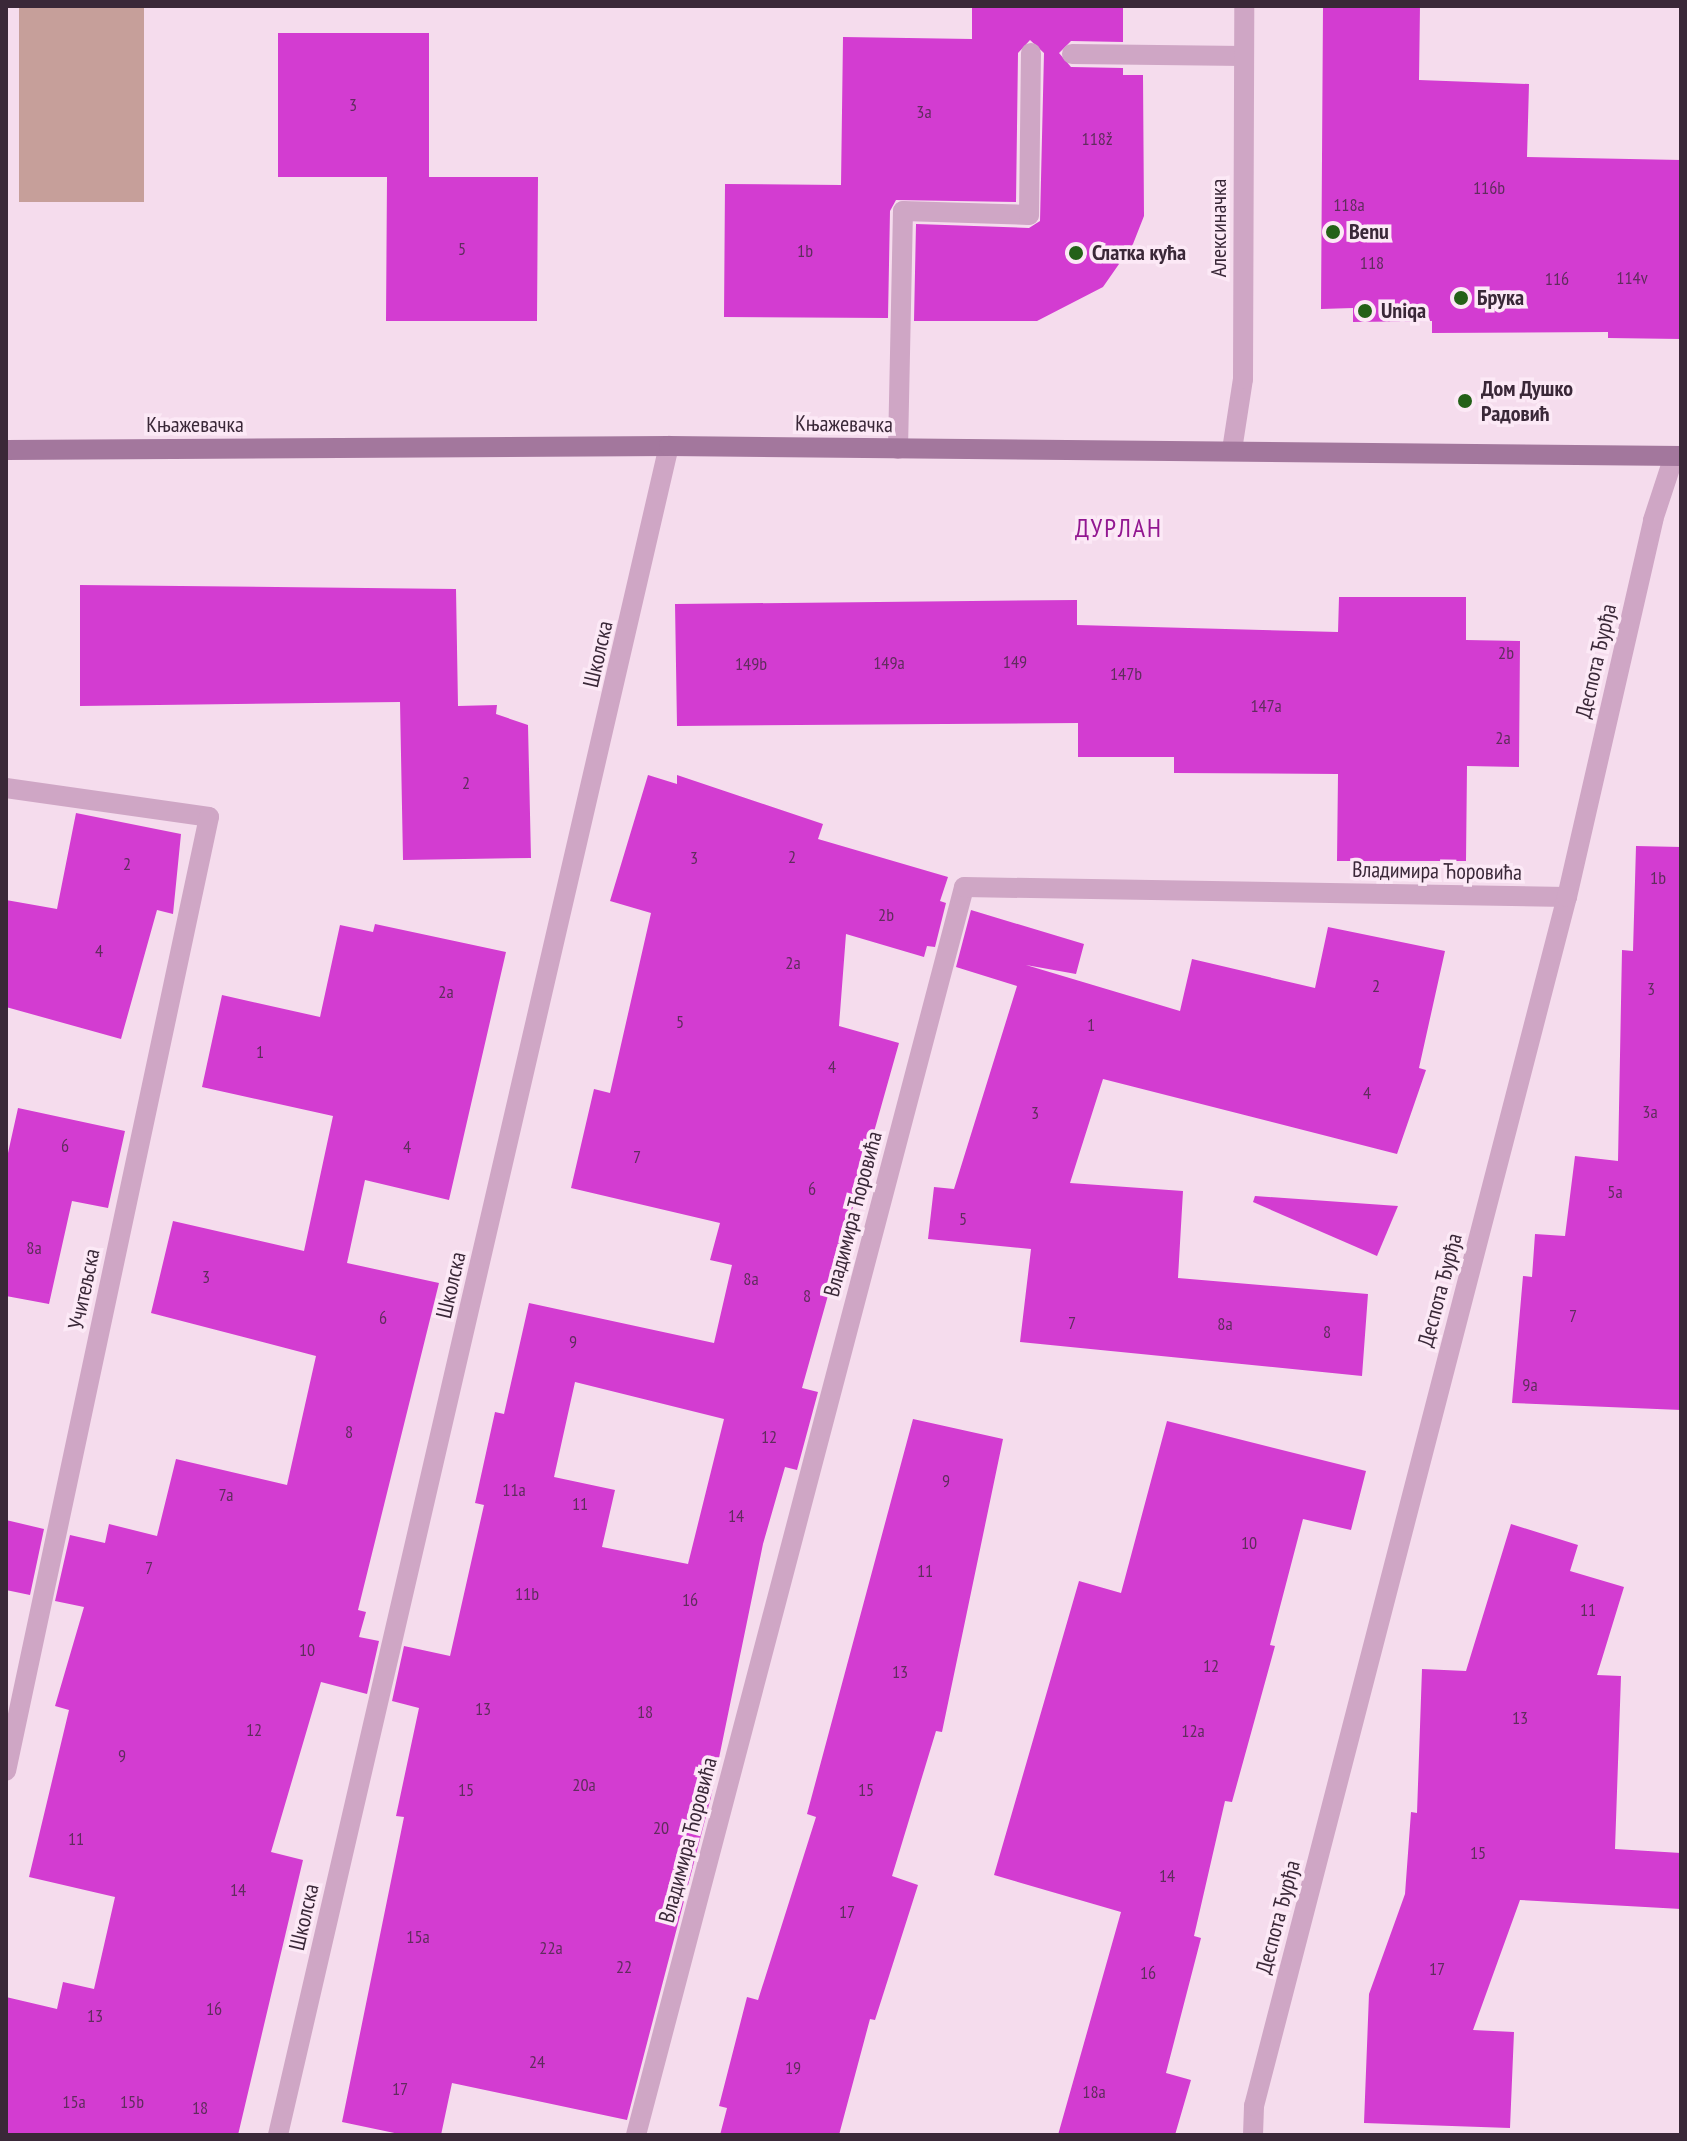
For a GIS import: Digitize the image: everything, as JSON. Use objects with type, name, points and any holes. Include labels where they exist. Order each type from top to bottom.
[{"type":"main road","name":"Књажевачка","points":[[6,450],[669,446],[1677,456]]},
{"type":"street","name":"Алексиначка","points":[[1232,450],[1243,379],[1244,6]]},
{"type":"street","points":[[898,449],[903,211],[1029,215],[1031,53]]},
{"type":"street","points":[[1072,54],[1244,56]]},
{"type":"street","name":"Школска","points":[[278,2135],[669,446]]},
{"type":"street","name":"Деспота Ђурђа","points":[[1253,2135],[1254,2106],[1567,897],[1653,520],[1677,456]]},
{"type":"street","name":"Учитељска","points":[[6,788],[209,817],[6,1771]]},
{"type":"street","name":"Владимира Ћоровића","points":[[636,2135],[964,887],[1567,897]]},
{"type":"shaded area","points":[[19,6],[144,6],[144,202],[19,202]]},
{"type":"building","points":[[972,6],[1123,6],[1123,42],[1071,41],[1059,53],[1071,67],[1123,68],[1123,75],[1143,75],[1144,216],[1133,244],[1103,287],[1037,321],[914,321],[916,224],[1029,228],[1040,221],[1044,53],[1030,40],[1018,53],[1016,202],[896,200],[890,211],[888,318],[724,317],[725,184],[841,185],[843,37],[972,39]]},
{"type":"building","points":[[1323,6],[1420,6],[1419,80],[1529,84],[1527,157],[1681,160],[1681,339],[1608,338],[1608,332],[1432,333],[1432,321],[1353,322],[1353,308],[1321,309]]},
{"type":"building","points":[[278,33],[429,33],[429,177],[538,177],[537,321],[386,321],[387,177],[278,177]]},
{"type":"building","points":[[80,585],[456,589],[458,706],[497,705],[496,714],[528,725],[531,858],[403,860],[400,702],[80,706]]},
{"type":"building","points":[[1339,597],[1466,597],[1466,640],[1520,641],[1519,767],[1467,766],[1466,861],[1337,861],[1338,774],[1174,773],[1174,757],[1078,757],[1078,723],[677,726],[675,604],[1077,600],[1077,625],[1338,632]]},
{"type":"building","points":[[648,775],[677,784],[677,775],[823,824],[818,839],[948,877],[940,901],[946,903],[935,947],[927,946],[924,957],[846,934],[839,1026],[899,1043],[802,1388],[818,1392],[797,1470],[785,1467],[763,1544],[711,1797],[627,2120],[452,2083],[441,2135],[404,2135],[342,2122],[404,1817],[396,1816],[419,1708],[392,1701],[404,1646],[450,1656],[484,1505],[475,1503],[495,1412],[504,1414],[529,1303],[714,1343],[732,1265],[710,1260],[720,1223],[571,1188],[594,1089],[610,1093],[651,913],[610,901]],"holes":[[[575,1382],[724,1419],[688,1564],[602,1547],[615,1490],[554,1477]]]},
{"type":"building","points":[[76,813],[181,834],[173,914],[157,910],[121,1039],[6,1007],[6,900],[57,909]]},
{"type":"building","points":[[1636,846],[1681,847],[1681,1410],[1512,1403],[1523,1276],[1532,1277],[1535,1234],[1565,1236],[1575,1156],[1618,1161],[1622,950],[1633,951]]},
{"type":"building","points":[[971,910],[1084,944],[1076,974],[1026,965],[1180,1011],[1192,959],[1315,988],[1328,927],[1445,951],[1419,1068],[1426,1070],[1397,1154],[1103,1079],[1070,1183],[1183,1191],[1178,1278],[1368,1294],[1362,1376],[1020,1342],[1031,1249],[928,1239],[934,1187],[954,1189],[1017,986],[956,967]]},
{"type":"building","points":[[375,924],[506,952],[449,1200],[365,1180],[347,1263],[439,1283],[358,1610],[366,1612],[359,1637],[379,1641],[367,1694],[321,1682],[271,1852],[303,1860],[238,2135],[6,2135],[6,1997],[57,2009],[63,1982],[94,1989],[115,1897],[29,1877],[69,1710],[55,1706],[84,1607],[55,1601],[70,1535],[105,1543],[109,1524],[157,1536],[176,1459],[287,1485],[316,1356],[151,1313],[173,1221],[304,1251],[333,1116],[202,1087],[222,995],[320,1017],[340,925],[373,932]]},
{"type":"building","points":[[18,1108],[125,1131],[108,1208],[72,1201],[49,1304],[6,1296],[6,1162]]},
{"type":"building","points":[[1255,1196],[1398,1206],[1377,1256],[1253,1202]]},
{"type":"building","points":[[913,1419],[1003,1439],[942,1732],[936,1731],[892,1876],[918,1885],[875,2020],[870,2019],[839,2135],[720,2135],[727,2108],[719,2106],[747,1997],[758,2000],[816,1817],[807,1814]]},
{"type":"building","points":[[1167,1421],[1366,1471],[1351,1530],[1303,1519],[1270,1645],[1275,1646],[1232,1802],[1225,1801],[1194,1936],[1201,1938],[1166,2073],[1191,2080],[1175,2135],[1058,2135],[1121,1912],[994,1875],[1079,1581],[1121,1593]]},
{"type":"building","points":[[6,1520],[44,1529],[30,1595],[6,1590]]},
{"type":"building","points":[[1511,1524],[1578,1545],[1570,1571],[1624,1587],[1597,1675],[1621,1676],[1615,1849],[1681,1853],[1681,1909],[1520,1900],[1473,2030],[1514,2032],[1510,2128],[1364,2123],[1369,1994],[1405,1894],[1411,1812],[1417,1813],[1422,1669],[1466,1671]]},
{"type":"place","name":"Benu","points":[[1333,232]]},
{"type":"place","name":"Слатка кућа","points":[[1076,253]]},
{"type":"place","name":"Брука","points":[[1461,298]]},
{"type":"place","name":"Uniqa","points":[[1365,311]]},
{"type":"place","name":"Дом Душко Радовић","points":[[1465,401]]},
{"type":"district","name":"ДУРЛАН","points":[[1119,528]]}]
